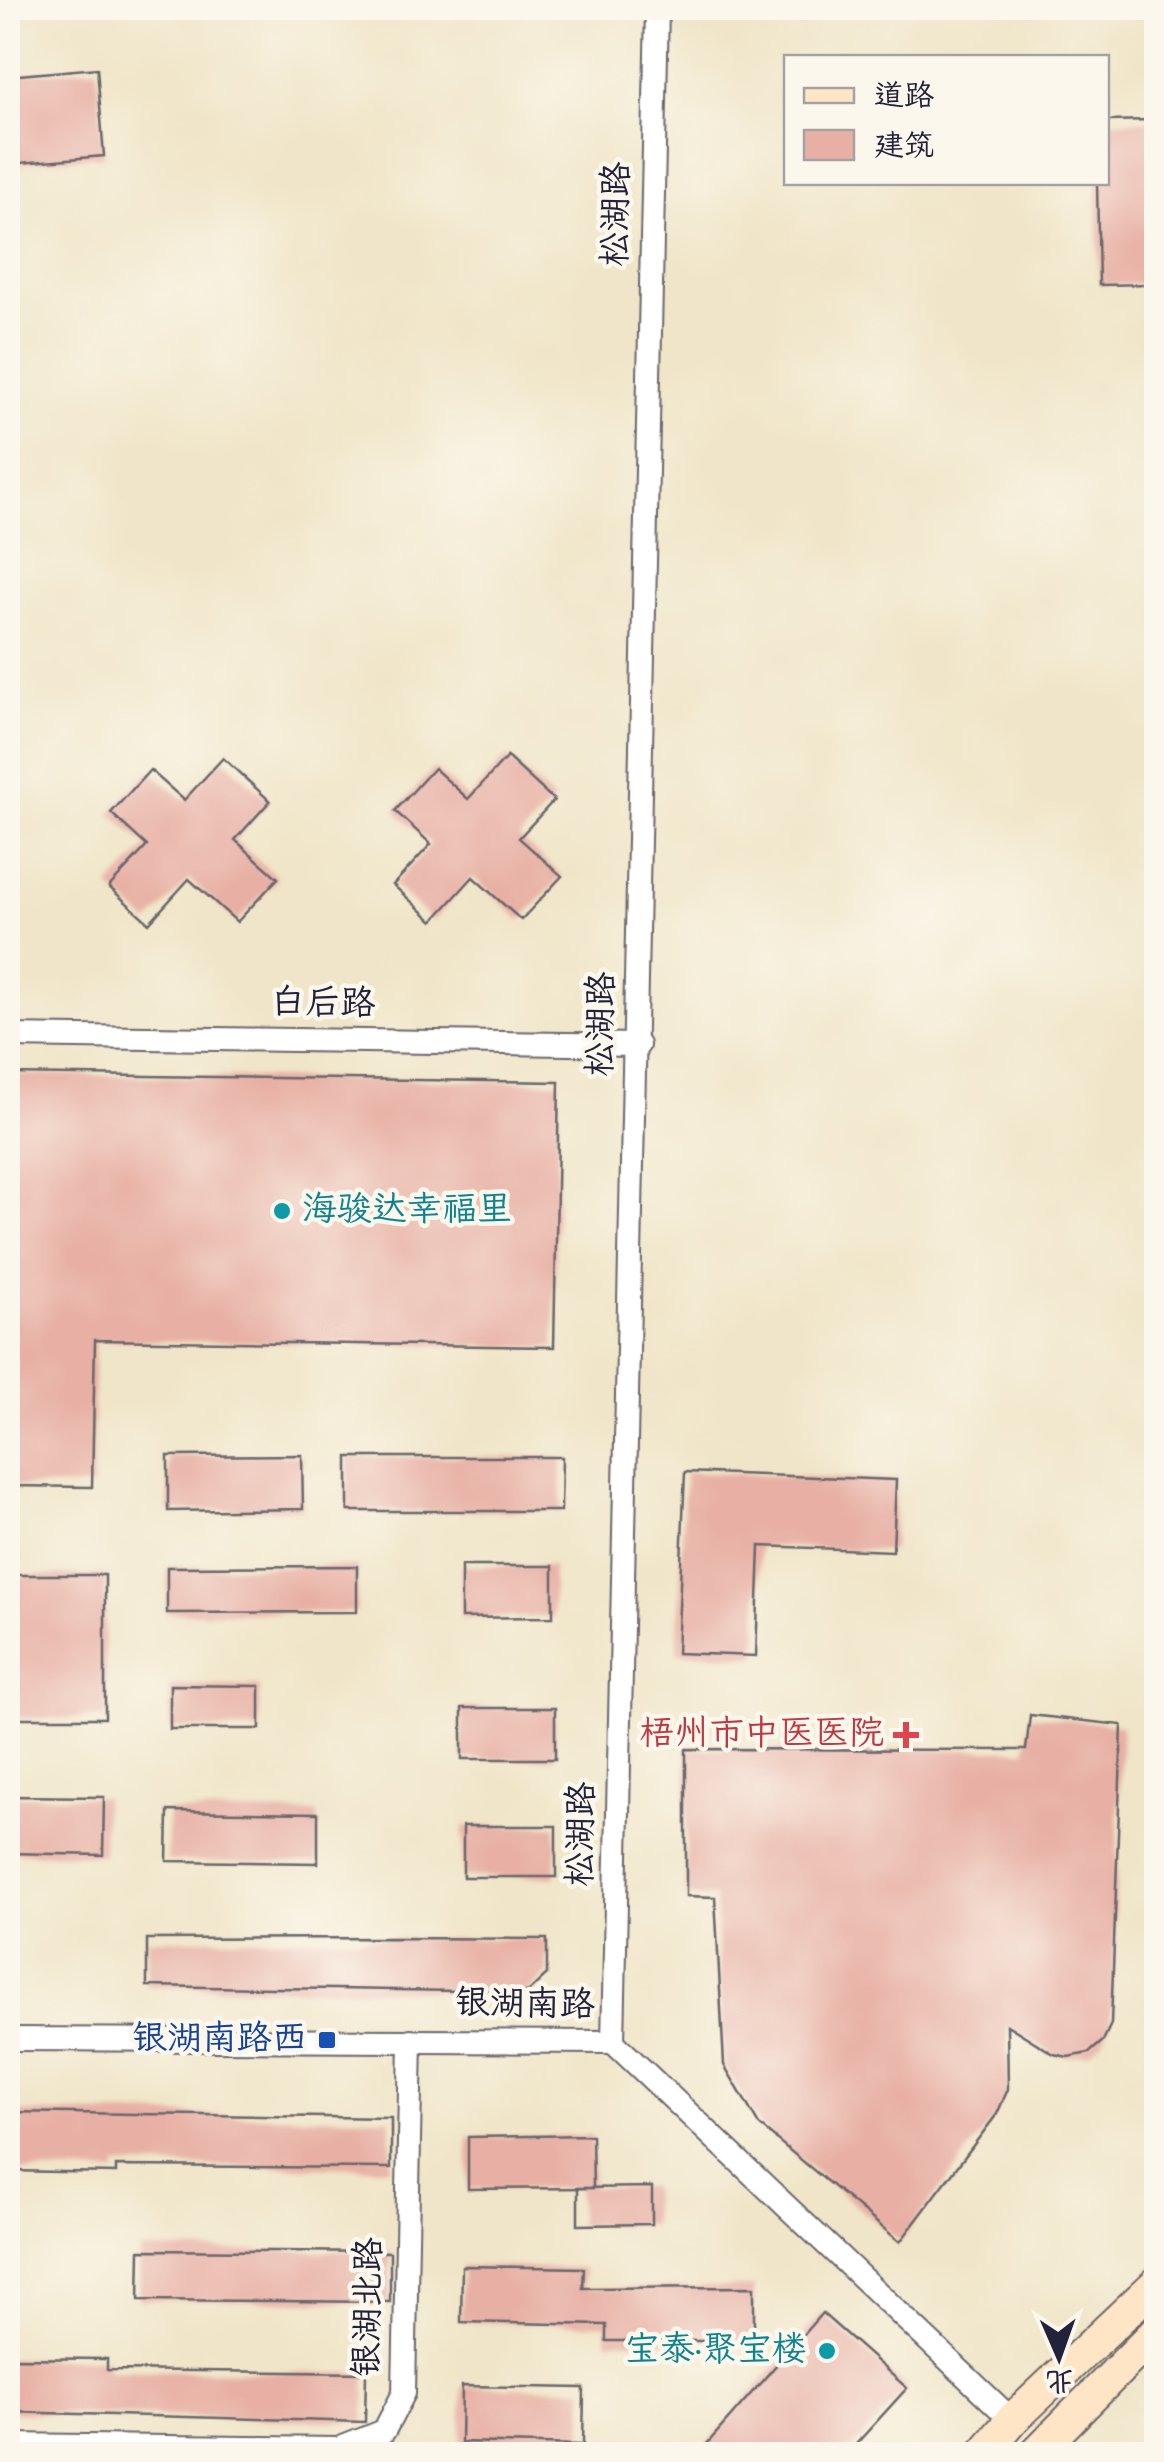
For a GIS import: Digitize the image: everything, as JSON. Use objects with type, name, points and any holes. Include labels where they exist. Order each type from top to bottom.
[{"type":"main road","points":[[982,2454],[1012,2420],[1156,2284]]},
{"type":"main road","points":[[1035,2454],[1156,2332]]},
{"type":"main road","points":[[1050,2454],[1065,2421]]},
{"type":"street","name":"松湖路","points":[[613,2042],[638,1044],[657,8]]},
{"type":"street","name":"白后路","points":[[8,1036],[638,1044]]},
{"type":"street","name":"银湖南路","points":[[8,2039],[613,2042],[1012,2420]]},
{"type":"street","name":"银湖北路","points":[[8,2445],[338,2449],[384,2431],[404,2393],[411,2040]]},
{"type":"building","points":[[97,68],[104,156],[8,164],[8,76]]},
{"type":"building","points":[[1153,120],[1156,284],[1099,285],[1097,185],[1109,185],[1109,121]]},
{"type":"building","points":[[507,757],[554,800],[519,838],[562,876],[521,920],[473,877],[433,921],[393,885],[431,844],[395,811],[434,768],[468,799]]},
{"type":"building","points":[[223,758],[270,801],[235,840],[278,878],[237,922],[189,879],[149,923],[109,887],[147,846],[111,813],[150,770],[184,800]]},
{"type":"building","name":"海骏达幸福里","points":[[8,1074],[559,1082],[554,1347],[95,1340],[92,1487],[8,1486]]},
{"type":"building","points":[[302,1455],[303,1509],[168,1511],[168,1456]]},
{"type":"building","points":[[348,1457],[562,1457],[561,1511],[348,1511]]},
{"type":"building","points":[[685,1472],[896,1480],[893,1551],[760,1546],[756,1656],[677,1653]]},
{"type":"building","points":[[357,1566],[357,1612],[167,1613],[167,1567]]},
{"type":"building","points":[[461,1566],[553,1566],[553,1617],[461,1618]]},
{"type":"building","points":[[8,1575],[105,1575],[105,1718],[8,1718]]},
{"type":"building","points":[[170,1685],[260,1686],[260,1729],[170,1729]]},
{"type":"building","points":[[462,1708],[555,1708],[555,1759],[462,1759]]},
{"type":"building","points":[[1030,1715],[1122,1725],[1111,2024],[1103,2041],[1089,2053],[1068,2057],[1054,2054],[1007,2025],[1008,2089],[997,2114],[900,2242],[759,2125],[724,2065],[715,1897],[686,1896],[686,1749],[1026,1750]]},
{"type":"building","points":[[8,1796],[104,1797],[103,1855],[8,1853]]},
{"type":"building","points":[[168,1811],[318,1813],[318,1863],[167,1861]]},
{"type":"building","points":[[463,1826],[556,1826],[556,1877],[463,1877]]},
{"type":"building","points":[[147,1939],[547,1939],[547,1974],[528,1992],[147,1986]]},
{"type":"building","points":[[8,2112],[391,2118],[391,2168],[116,2166],[116,2173],[8,2171]]},
{"type":"building","points":[[592,2135],[593,2188],[468,2189],[468,2137]]},
{"type":"building","points":[[652,2187],[652,2224],[578,2225],[578,2188]]},
{"type":"building","points":[[140,2250],[390,2252],[390,2302],[139,2300]]},
{"type":"building","points":[[462,2266],[584,2268],[583,2288],[754,2287],[754,2341],[606,2341],[606,2325],[461,2322]]},
{"type":"building","name":"宝泰·聚宝楼","points":[[822,2313],[907,2388],[847,2454],[698,2454]]},
{"type":"building","points":[[8,2358],[107,2359],[107,2370],[366,2373],[365,2422],[8,2412]]},
{"type":"building","points":[[462,2386],[584,2388],[583,2445],[461,2442]]},
{"type":"place","name":"海骏达幸福里","points":[[282,1211]]},
{"type":"place","name":"梧州市中医医院","points":[[906,1735]]},
{"type":"place","name":"银湖南路西","points":[[327,2040]]},
{"type":"place","name":"宝泰·聚宝楼","points":[[827,2351]]}]
